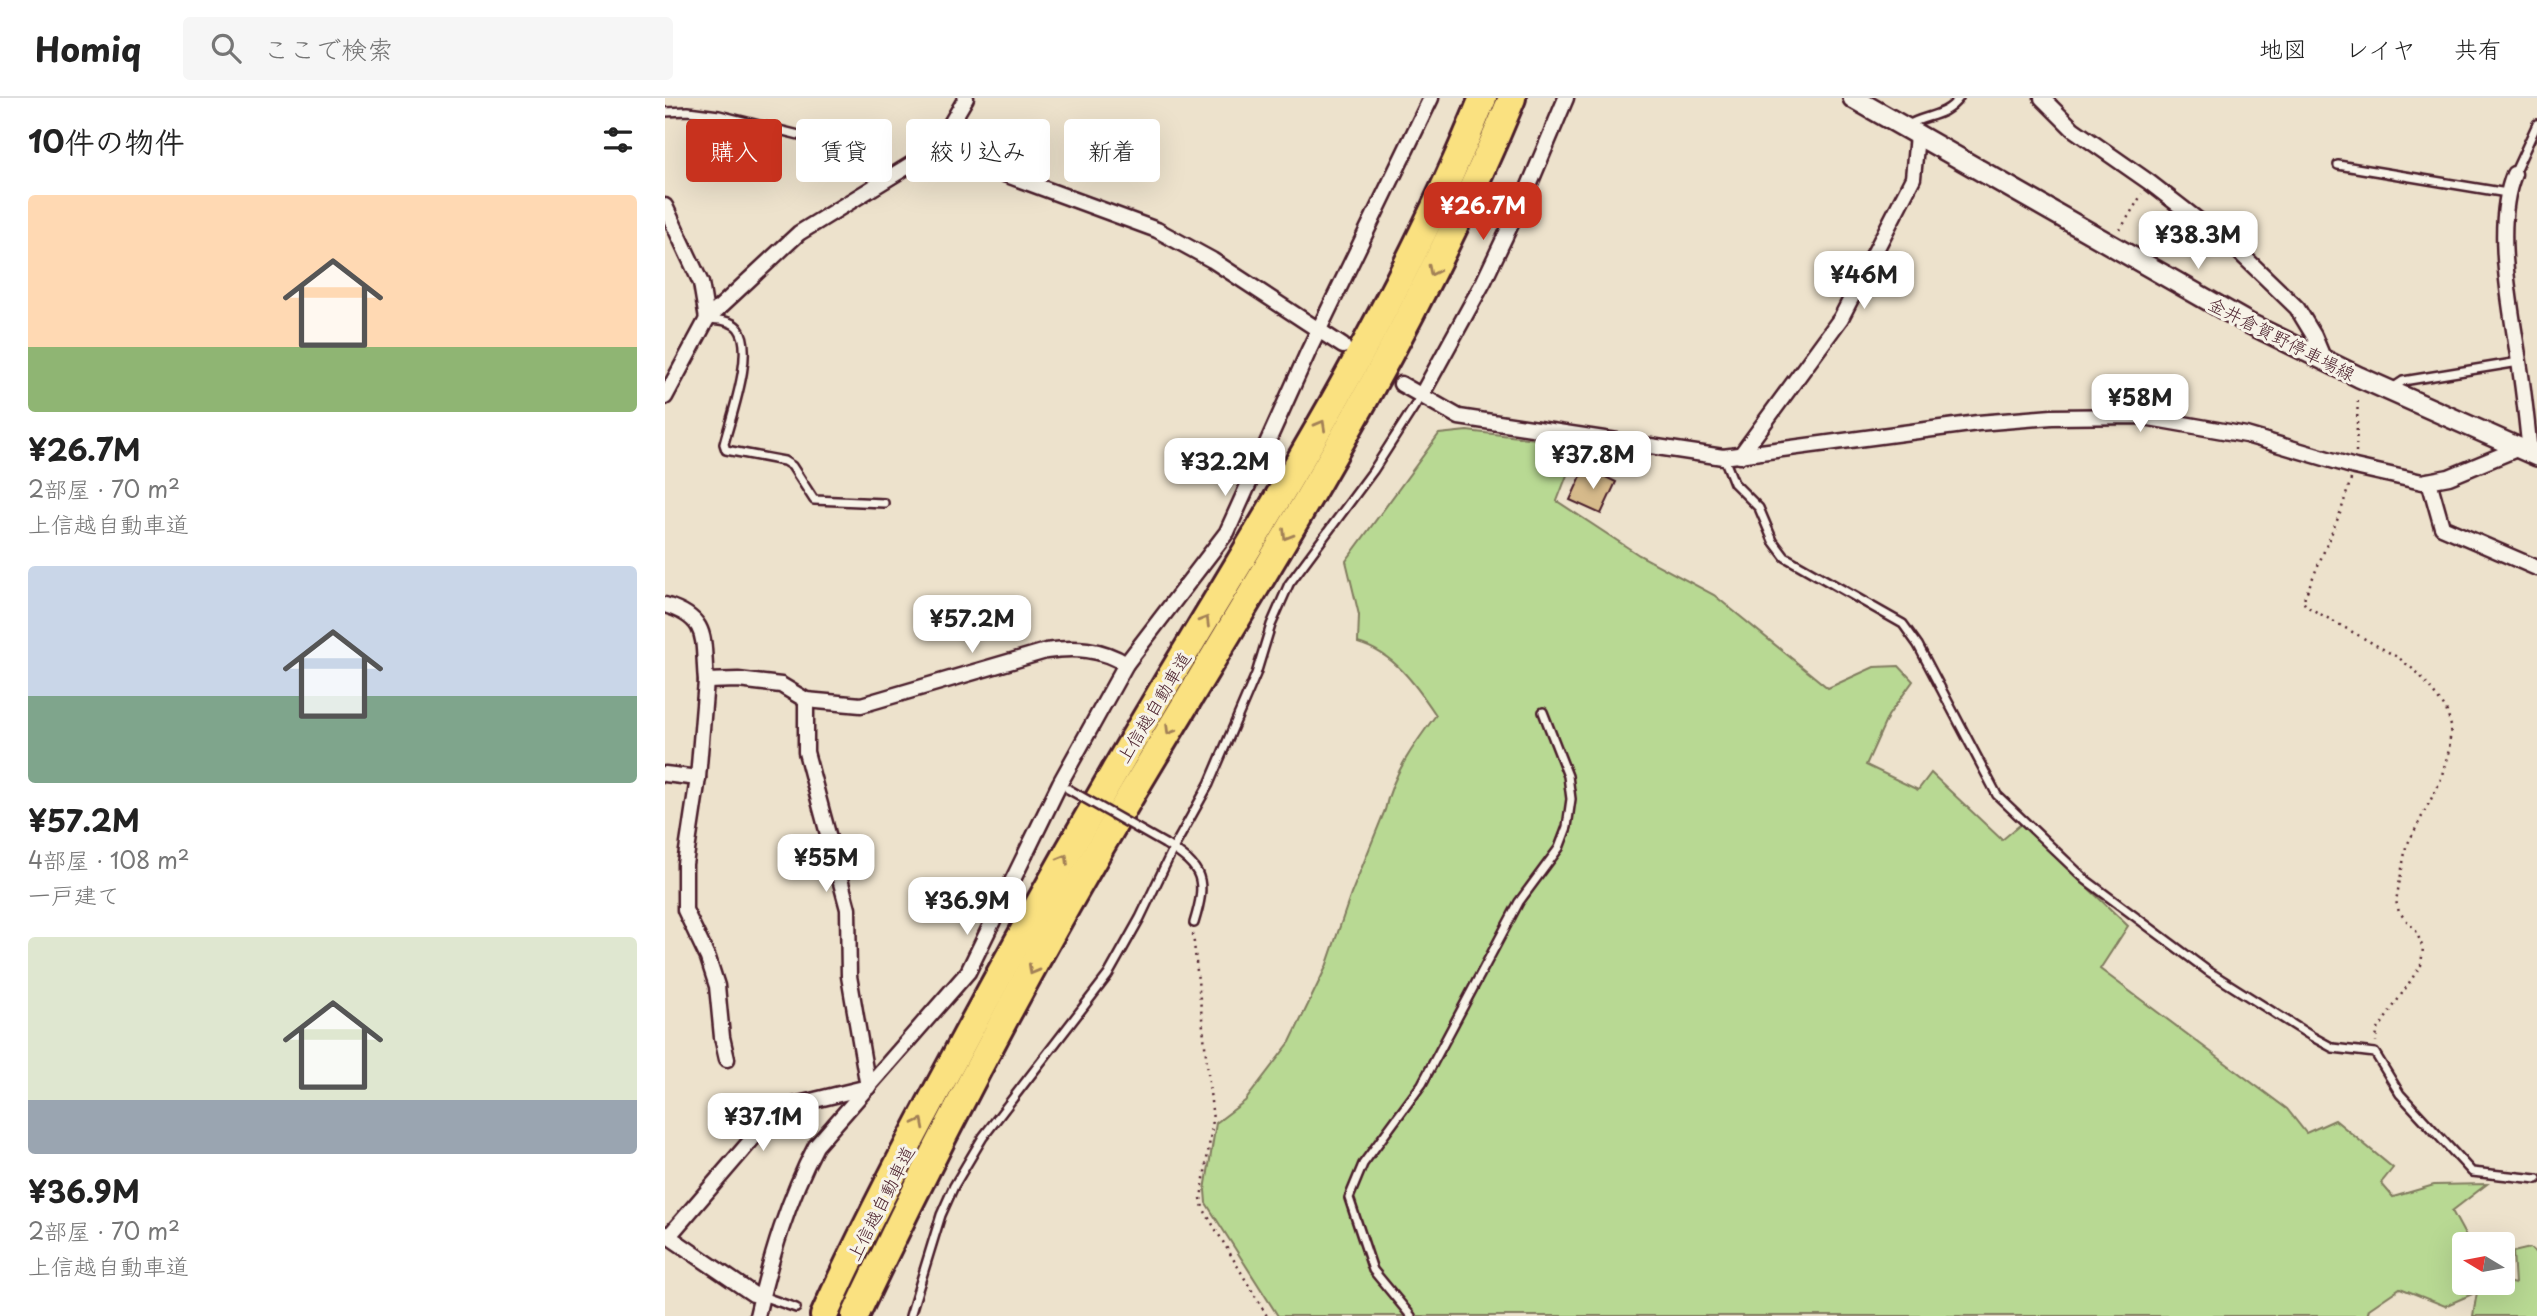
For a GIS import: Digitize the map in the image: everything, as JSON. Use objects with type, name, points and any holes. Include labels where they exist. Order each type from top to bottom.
[{"type":"highway","name":"上信越自動車道","points":[[824,1316],[931,1101],[1017,943],[1104,789],[1289,481],[1363,347],[1436,204],[1483,98]]},
{"type":"highway","name":"上信越自動車道","points":[[855,1316],[958,1107],[1069,904],[1130,796],[1306,504],[1386,362],[1459,218],[1512,98]]},
{"type":"main road","name":"金井倉賀野停車場線","points":[[1853,98],[2248,323],[2359,377],[2529,452]]},
{"type":"street","points":[[954,119],[966,98]]},
{"type":"street","points":[[757,1316],[780,1231],[816,1146],[968,972],[1126,664],[1227,532],[1319,330],[1431,98]]},
{"type":"street","points":[[1421,396],[1484,281],[1529,186],[1566,98]]},
{"type":"street","points":[[2042,98],[2073,129],[2149,182],[2238,251],[2297,308],[2314,336],[2323,360]]},
{"type":"street","points":[[1740,456],[1841,318],[1913,178],[1910,131]]},
{"type":"street","points":[[1401,384],[1459,417],[1723,457],[1978,424],[2052,417],[2138,416],[2246,435],[2355,467],[2422,482],[2429,481],[2529,452],[2520,362],[2507,294],[2507,193],[2514,174]]},
{"type":"street","points":[[665,397],[707,319],[799,233],[882,182]]},
{"type":"street","points":[[1026,182],[1157,230],[1212,260],[1343,346]]},
{"type":"street","points":[[665,206],[701,283],[707,319]]},
{"type":"street","points":[[2429,481],[2442,527],[2537,568]]},
{"type":"street","points":[[665,605],[685,611],[701,627],[706,681],[698,778],[685,864],[685,910],[708,958],[717,986],[727,1059]]},
{"type":"street","points":[[706,681],[738,680],[781,685],[806,701],[861,705],[1046,651],[1068,648],[1108,655],[1126,664]]},
{"type":"street","points":[[806,701],[806,752],[848,909],[849,976],[868,1087]]},
{"type":"street","points":[[665,774],[698,778]]},
{"type":"street","points":[[762,1296],[753,1294],[667,1236],[778,1109],[868,1087]]},
{"type":"lane","points":[[1910,131],[1916,120],[1945,113],[1959,98]]},
{"type":"lane","points":[[665,112],[688,111],[719,115],[796,134]]},
{"type":"lane","points":[[2514,174],[2537,124]]},
{"type":"lane","points":[[2338,165],[2507,193]]},
{"type":"lane","points":[[707,319],[725,320],[737,327],[744,341],[744,364],[724,444],[726,450],[784,461],[792,466],[814,500],[884,503]]},
{"type":"lane","points":[[2388,390],[2403,381],[2520,362]]},
{"type":"lane","points":[[910,1316],[941,1215],[954,1186],[982,1137],[1108,975],[1140,918],[1169,847],[1209,784],[1234,731],[1289,584],[1373,471],[1421,396]]},
{"type":"lane","points":[[1723,457],[1734,483],[1759,508],[1773,541],[1785,557],[1903,624],[1919,645],[1997,795],[2086,880],[2207,971],[2311,1036],[2333,1048],[2375,1053],[2400,1094],[2472,1172],[2537,1179]]},
{"type":"lane","points":[[1411,1316],[1373,1270],[1349,1198],[1363,1164],[1422,1084],[1519,902],[1559,848],[1567,827],[1571,799],[1568,776],[1543,712]]},
{"type":"lane","points":[[1064,786],[1187,857],[1200,880],[1200,904],[1194,923]]},
{"type":"lane","points":[[762,1296],[796,1308]]},
{"type":"path","points":[[2111,245],[2149,182]]},
{"type":"path","points":[[2359,377],[2355,467],[2341,511],[2303,601],[2306,606],[2399,658],[2419,674],[2446,709],[2451,726],[2449,750],[2440,782],[2406,847],[2396,901],[2399,912],[2416,931],[2423,948],[2421,965],[2377,1031],[2375,1053]]},
{"type":"path","points":[[1194,923],[1194,961],[1213,1120],[1201,1198],[1203,1208],[1267,1316]]},
{"type":"green space","points":[[1467,431],[1579,444],[1557,501],[1639,555],[1714,595],[1828,688],[1874,667],[1899,666],[1913,681],[1888,716],[1866,765],[1918,790],[1931,773],[2002,840],[2021,824],[2128,926],[2100,969],[2287,1109],[2306,1133],[2335,1120],[2393,1168],[2381,1183],[2393,1197],[2434,1185],[2487,1184],[2452,1211],[2463,1232],[2452,1232],[2452,1295],[2470,1295],[2445,1306],[2400,1288],[2369,1309],[2367,1316],[1278,1316],[1206,1203],[1205,1190],[1216,1123],[1245,1101],[1290,1042],[1326,967],[1393,784],[1412,748],[1436,715],[1412,682],[1393,662],[1383,654],[1358,643],[1359,615],[1346,561],[1439,434]]},
{"type":"green space","points":[[2530,1248],[2537,1254],[2537,1316],[2473,1316],[2476,1295],[2515,1295],[2515,1252]]},
{"type":"building","points":[[1585,467],[1616,482],[1601,514],[1570,500]]}]
